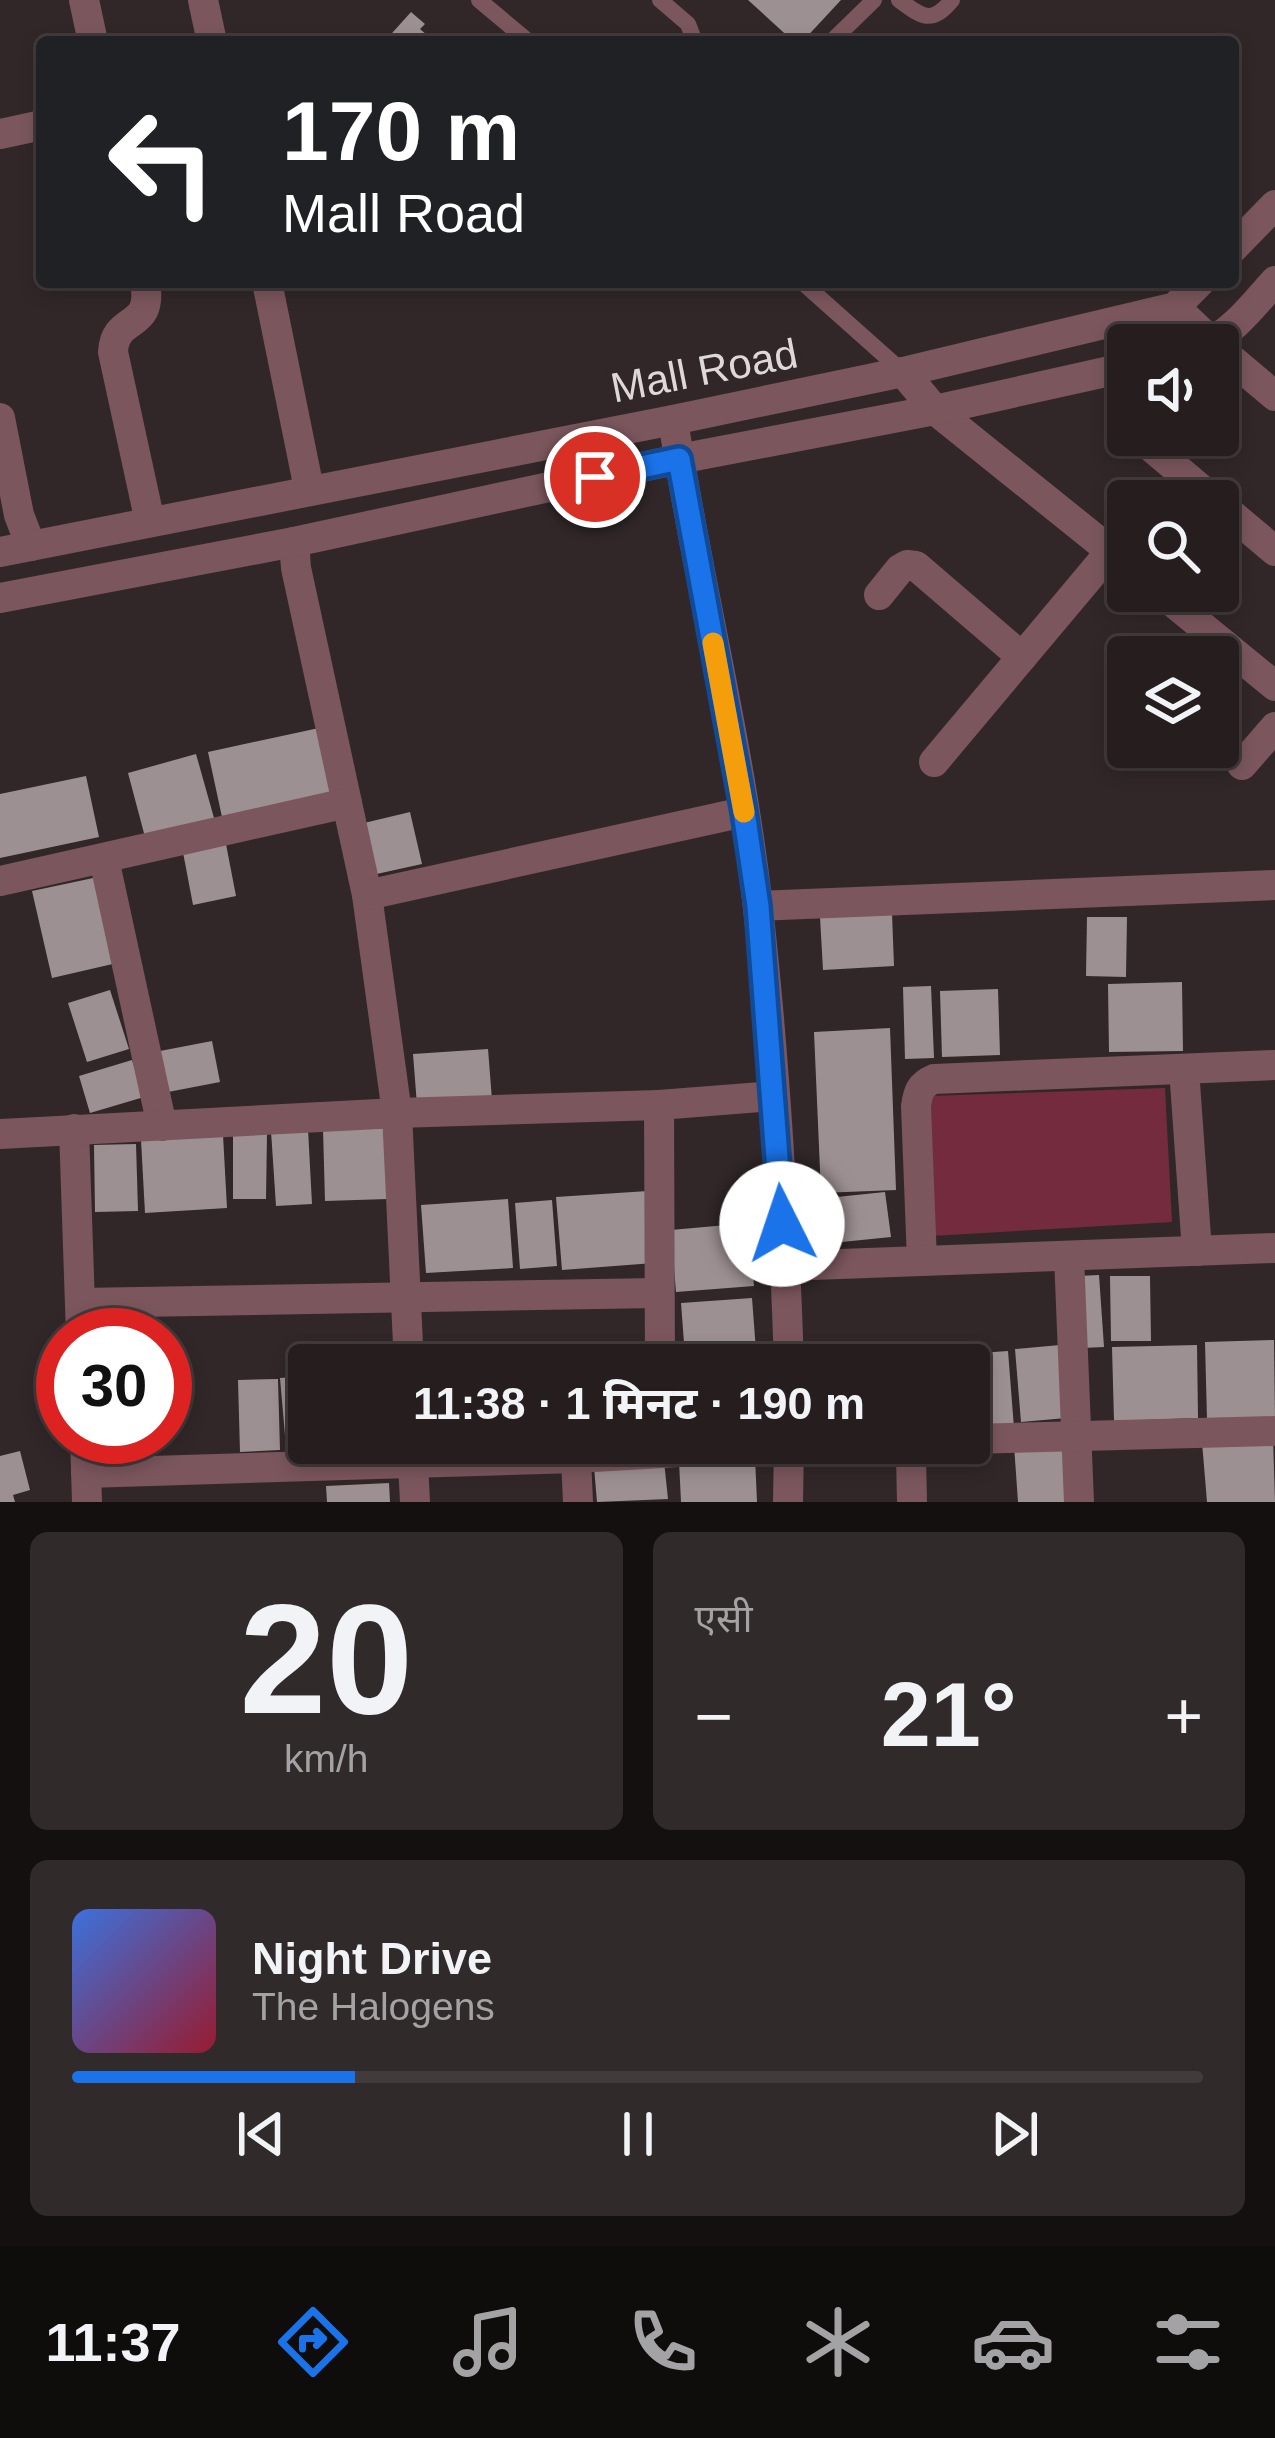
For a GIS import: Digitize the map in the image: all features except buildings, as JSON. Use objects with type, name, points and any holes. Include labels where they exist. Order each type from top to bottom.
[{"type":"street","points":[[84,0],[92,36]]},
{"type":"street","points":[[202,0],[211,36]]},
{"type":"street","points":[[0,134],[36,126]]},
{"type":"street","points":[[1239,242],[1275,205]]},
{"type":"street","points":[[1235,324],[1275,281]]},
{"type":"street","points":[[146,288],[144,312],[114,338],[113,352],[150,522]]},
{"type":"street","points":[[268,288],[309,489]]},
{"type":"street","points":[[1192,324],[1175,307],[1193,288]]},
{"type":"street","name":"Mall Road","points":[[0,552],[673,420],[903,372],[1175,307]]},
{"type":"street","points":[[1239,366],[1275,395]]},
{"type":"street","points":[[903,372],[934,410],[1107,548]]},
{"type":"street","name":"Mall Road","points":[[0,598],[294,542],[1107,372]]},
{"type":"street","points":[[0,418],[19,514],[31,545]]},
{"type":"street","points":[[673,420],[758,906],[788,1344]]},
{"type":"street","points":[[1162,456],[1191,480]]},
{"type":"street","points":[[1239,521],[1275,551]]},
{"type":"street","points":[[294,542],[367,895],[398,1113],[408,1344]]},
{"type":"street","points":[[879,595],[899,569],[916,566],[1022,657]]},
{"type":"street","points":[[934,762],[1022,657],[1107,570]]},
{"type":"street","points":[[1185,612],[1275,686]]},
{"type":"street","points":[[1242,765],[1275,727]]},
{"type":"street","points":[[0,880],[347,803]]},
{"type":"street","points":[[367,895],[744,812]]},
{"type":"street","points":[[104,859],[162,1126]]},
{"type":"street","points":[[758,906],[1273,882]]},
{"type":"street","points":[[922,1261],[916,1106],[923,1084],[934,1079],[1275,1065]]},
{"type":"street","points":[[1184,1069],[1197,1251]]},
{"type":"street","points":[[0,1133],[774,1096]]},
{"type":"street","points":[[658,1105],[659,1344]]},
{"type":"street","points":[[74,1130],[80,1308]]},
{"type":"street","points":[[785,1266],[1275,1248]]},
{"type":"street","points":[[1069,1256],[1078,1502]]},
{"type":"street","points":[[80,1303],[658,1293]]},
{"type":"street","points":[[990,1438],[1275,1431]]},
{"type":"street","points":[[86,1487],[307,1464]]},
{"type":"street","points":[[413,1464],[415,1502]]},
{"type":"street","points":[[576,1464],[578,1502]]},
{"type":"street","points":[[788,1502],[789,1464]]},
{"type":"street","points":[[911,1464],[912,1502]]},
{"type":"lane","points":[[479,0],[522,36]]},
{"type":"lane","points":[[660,0],[688,24],[693,36]]},
{"type":"lane","points":[[837,36],[874,0]]},
{"type":"lane","points":[[899,0],[931,17],[952,0]]},
{"type":"lane","points":[[809,288],[903,372]]},
{"type":"shaded area","points":[[1165,1088],[1172,1222],[932,1236],[929,1096]]},
{"type":"slow traffic","points":[[713,643],[744,812]]},
{"type":"route","points":[[595,477],[679,459],[758,906],[782,1224]]}]
